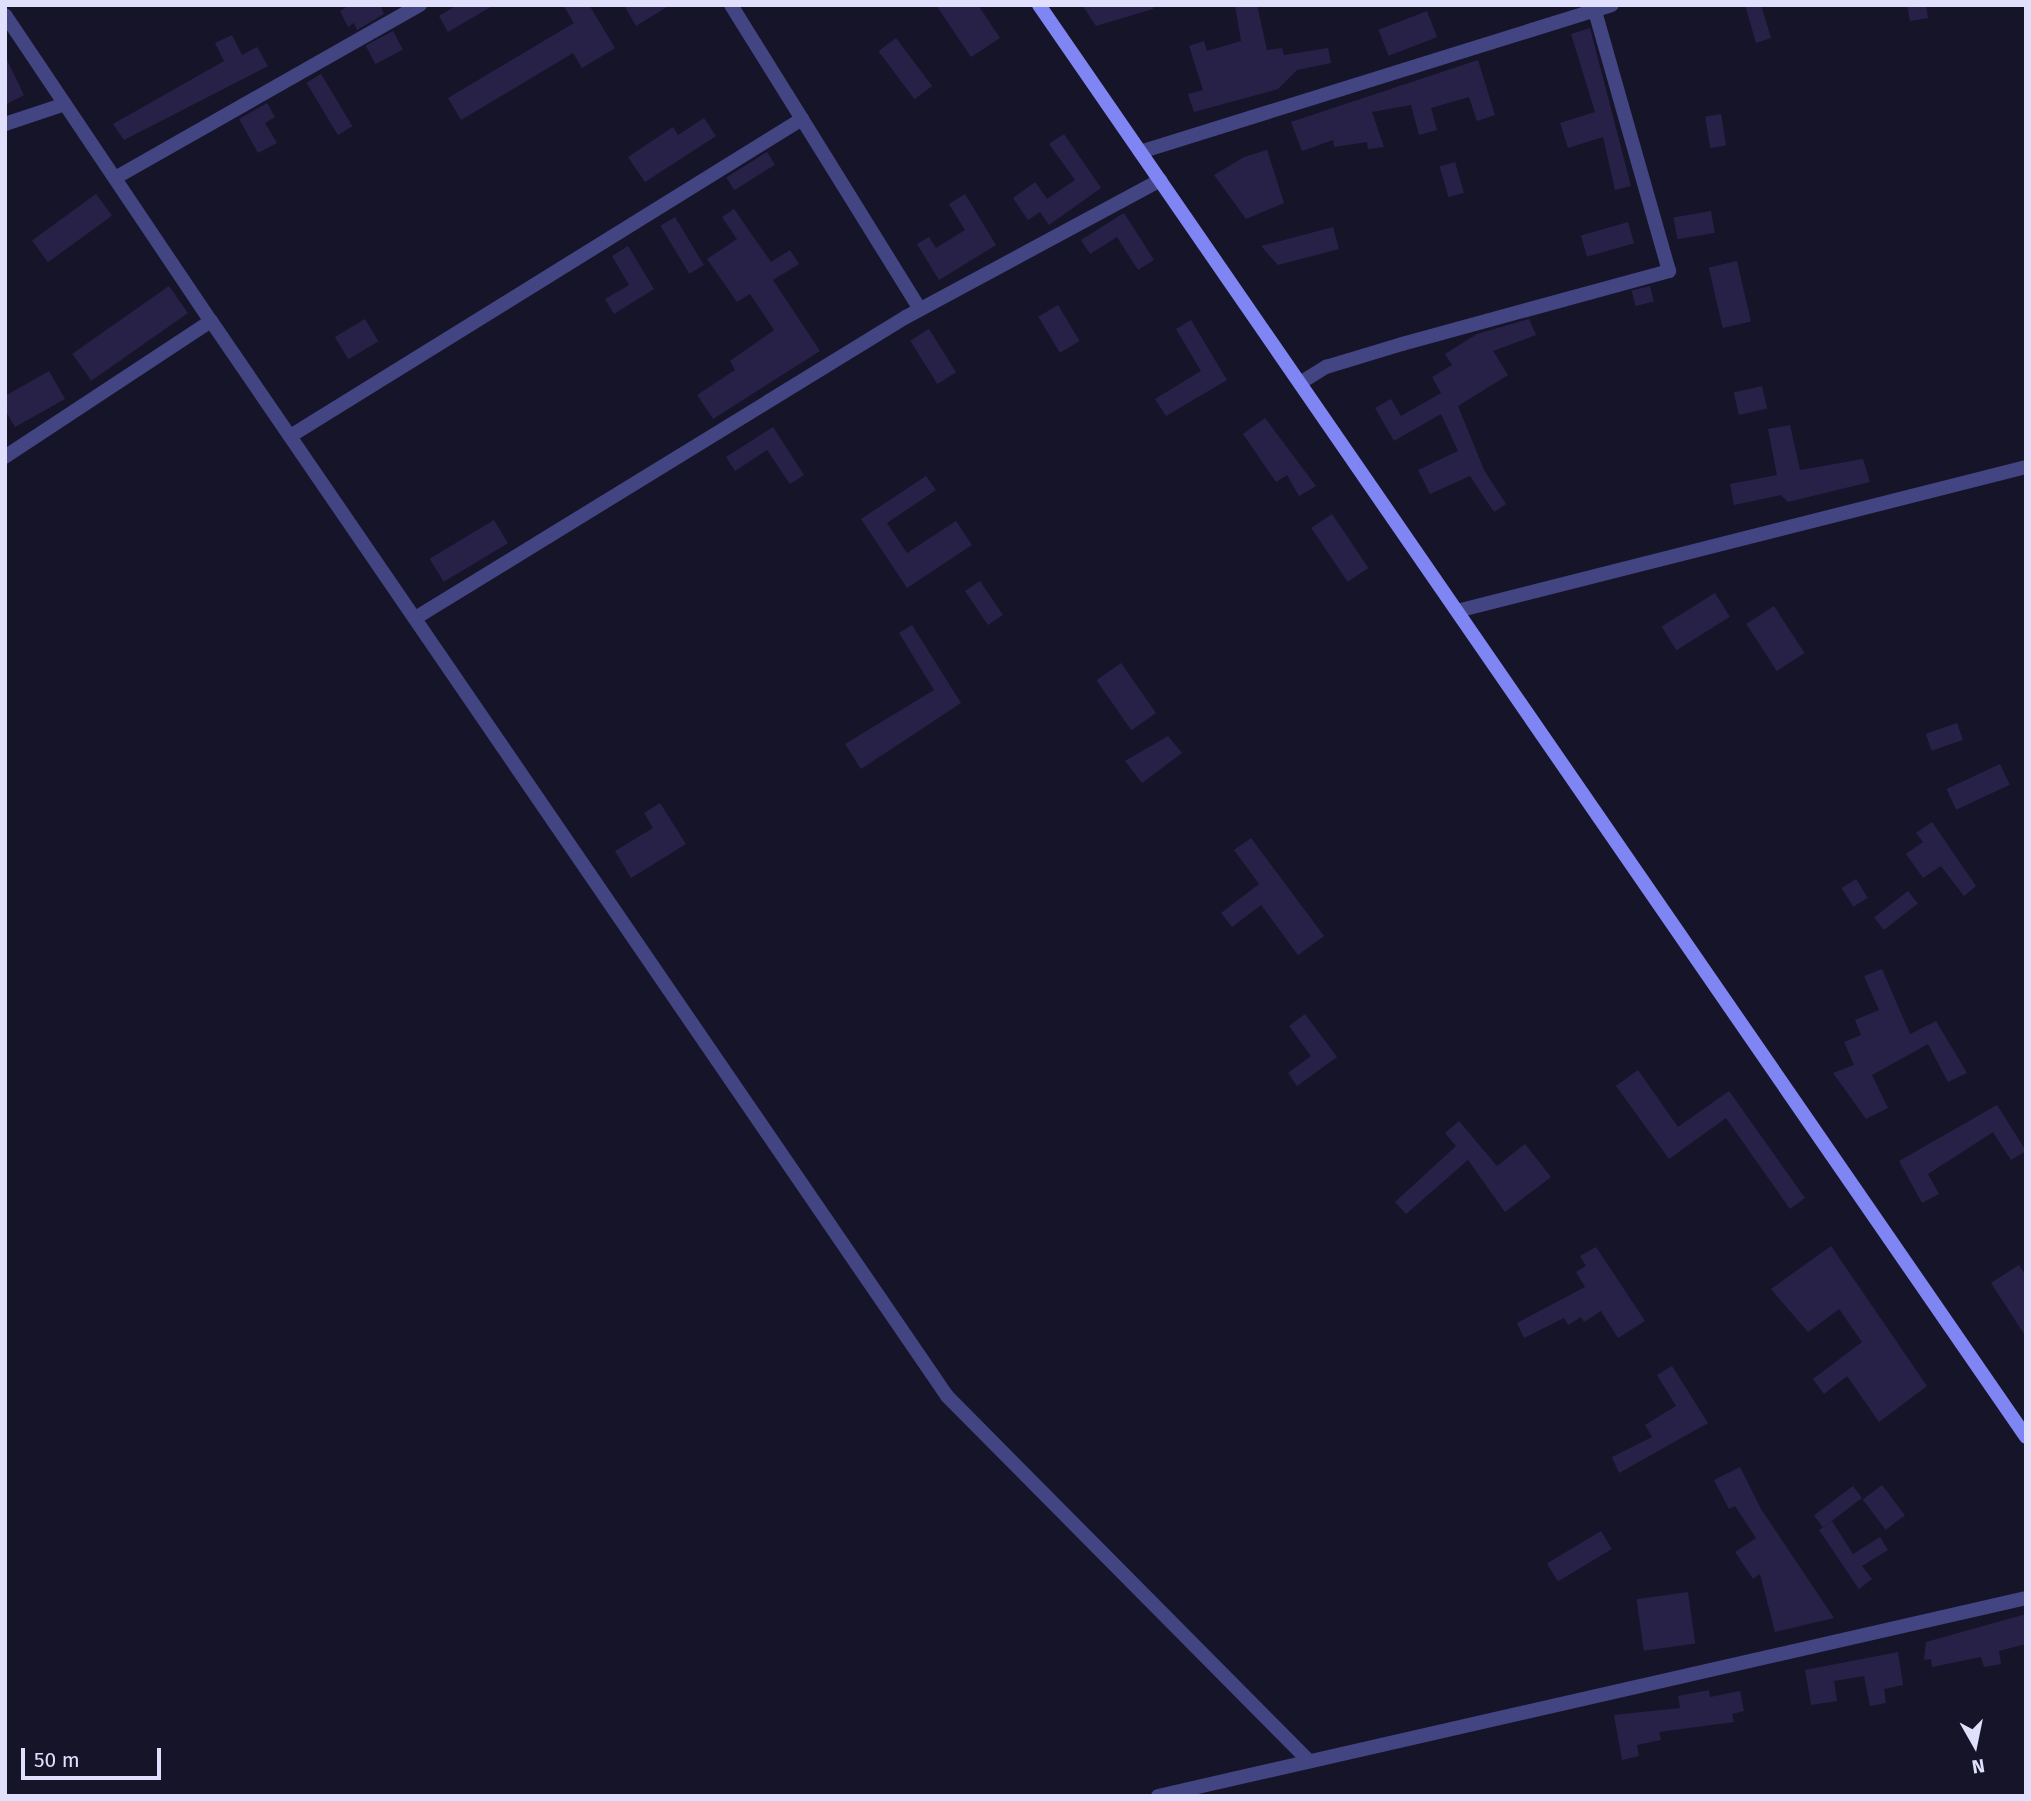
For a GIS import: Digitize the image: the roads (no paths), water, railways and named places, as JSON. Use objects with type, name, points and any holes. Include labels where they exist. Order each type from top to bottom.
[{"type":"street","points":[[115,178],[420,5]]},
{"type":"street","points":[[731,5],[920,309]]},
{"type":"street","points":[[1040,5],[2026,1437]]},
{"type":"street","points":[[1140,152],[1612,5]]},
{"type":"street","points":[[1300,383],[1326,367],[1669,271],[1595,10]]},
{"type":"street","points":[[5,15],[211,321],[417,617],[947,1396],[1308,1760]]},
{"type":"street","points":[[5,124],[65,104]]},
{"type":"street","points":[[292,435],[802,119]]},
{"type":"street","points":[[417,617],[920,309],[1160,180]]},
{"type":"street","points":[[5,457],[211,321]]},
{"type":"street","points":[[1457,611],[2026,467]]},
{"type":"street","points":[[1158,1796],[2026,1598]]}]
